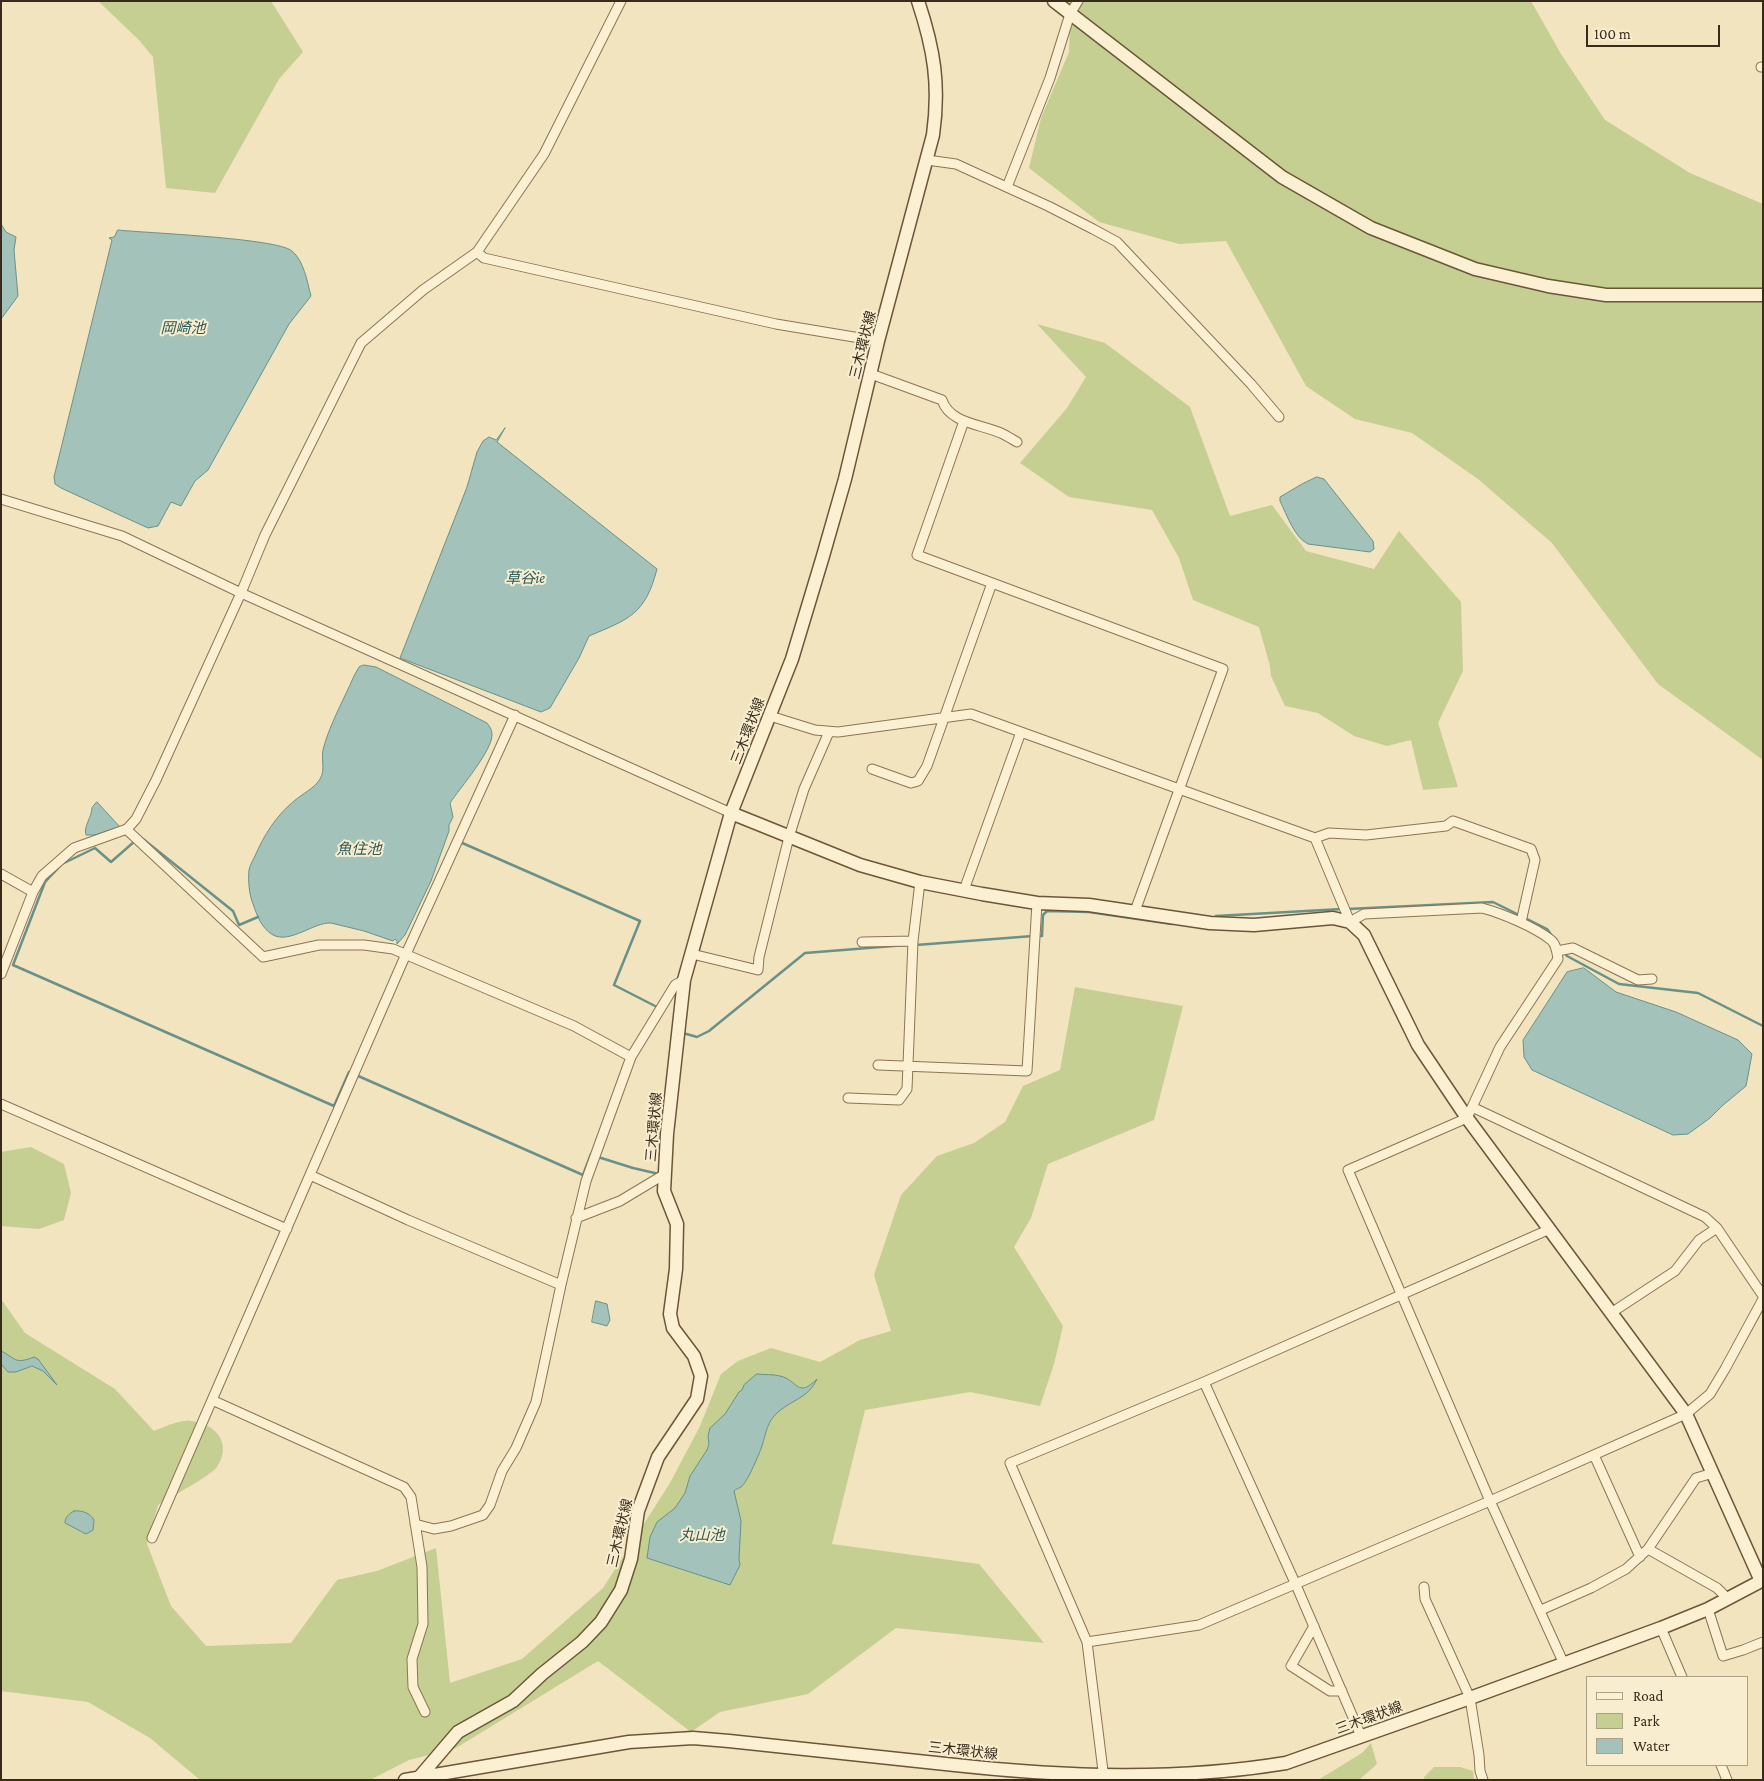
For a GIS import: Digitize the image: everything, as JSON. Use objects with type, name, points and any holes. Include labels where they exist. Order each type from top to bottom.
[{"type":"main road","name":"三木環状線","points":[[413,1779],[458,1732],[513,1701],[542,1674],[582,1642],[601,1622],[621,1590],[631,1559],[638,1512],[658,1457],[697,1399],[701,1376],[694,1356],[673,1328],[670,1314],[676,1269],[676,1224],[664,1191],[667,1134],[684,980],[731,813],[792,660],[823,556],[845,479],[878,342],[933,135],[937,108],[937,84],[930,39],[918,1]]},
{"type":"main road","points":[[1054,1],[1282,177],[1371,228],[1475,269],[1548,286],[1606,295],[1763,295]]},
{"type":"main road","points":[[731,813],[860,865],[920,882],[964,890],[1038,903],[1089,905],[1210,923],[1254,925],[1333,918],[1350,922],[1364,935],[1418,1045],[1470,1113],[1550,1229],[1686,1414],[1762,1581]]},
{"type":"main road","name":"三木環状線","points":[[413,1779],[630,1742],[693,1738],[1018,1772],[1104,1779],[1186,1779],[1258,1770],[1309,1755],[1661,1628],[1708,1609],[1762,1581]]},
{"type":"street","points":[[1,974],[33,892],[42,876],[74,848],[126,828],[136,819],[156,780],[241,593],[265,535],[361,343],[423,290],[477,252],[544,154],[621,1]]},
{"type":"street","points":[[1007,187],[1050,78],[1070,14],[1078,1]]},
{"type":"street","points":[[927,160],[956,164],[1093,228],[1117,242],[1251,384],[1279,417]]},
{"type":"street","points":[[477,252],[484,258],[651,297],[776,324],[878,342]]},
{"type":"street","points":[[871,374],[942,400],[945,408],[964,421],[1002,433],[1017,442]]},
{"type":"street","points":[[964,421],[917,555],[1223,669],[1135,911]]},
{"type":"street","points":[[1,499],[122,536],[241,593],[731,813]]},
{"type":"street","points":[[872,770],[911,783],[918,781],[927,766],[992,583]]},
{"type":"street","points":[[770,716],[814,730],[829,732],[850,731],[971,714],[1315,838],[1329,833],[1366,835],[1446,826],[1453,821],[1531,849],[1535,860],[1521,922]]},
{"type":"street","points":[[152,1538],[406,954],[514,715]]},
{"type":"street","points":[[692,954],[758,970],[759,957],[789,837],[804,789],[829,732]]},
{"type":"street","points":[[964,890],[1021,732]]},
{"type":"street","points":[[126,828],[262,957],[319,946],[364,946],[393,950],[574,1026],[631,1056]]},
{"type":"street","points":[[1315,838],[1350,922],[1364,914],[1482,908],[1521,922],[1552,941],[1557,951],[1558,958],[1500,1047],[1470,1113],[1348,1170],[1490,1501],[1564,1664]]},
{"type":"street","points":[[1,874],[33,892]]},
{"type":"street","points":[[848,1098],[899,1100],[906,1089],[912,941],[920,882]]},
{"type":"street","points":[[878,1065],[1028,1071],[1038,903]]},
{"type":"street","points":[[862,942],[912,941]]},
{"type":"street","points":[[1557,951],[1573,948],[1638,980],[1652,978]]},
{"type":"street","points":[[415,1524],[434,1529],[451,1526],[483,1515],[490,1505],[502,1471],[516,1448],[536,1402],[576,1218],[586,1181],[631,1056],[675,985],[684,980]]},
{"type":"street","points":[[1,1104],[287,1229]]},
{"type":"street","points":[[1087,1642],[1199,1626],[1490,1501],[1686,1414],[1710,1394],[1763,1298],[1716,1228],[1705,1217],[1470,1113]]},
{"type":"street","points":[[576,1218],[620,1201],[665,1174]]},
{"type":"street","points":[[310,1175],[408,1220],[561,1285]]},
{"type":"street","points":[[1612,1313],[1676,1272],[1699,1240],[1716,1228]]},
{"type":"street","points":[[1104,1779],[1087,1642],[1010,1463],[1204,1382],[1550,1229]]},
{"type":"street","points":[[1204,1382],[1296,1585],[1361,1736]]},
{"type":"street","points":[[212,1400],[404,1487],[411,1496],[422,1567],[423,1624],[412,1659],[413,1687],[425,1712]]},
{"type":"street","points":[[1594,1455],[1640,1557]]},
{"type":"street","points":[[1541,1610],[1591,1588],[1626,1569],[1648,1549],[1696,1478],[1712,1472]]},
{"type":"street","points":[[1648,1549],[1717,1588],[1728,1599]]},
{"type":"street","points":[[1424,1587],[1425,1599],[1470,1698],[1480,1755],[1480,1771],[1483,1780]]},
{"type":"street","points":[[1708,1609],[1723,1656],[1763,1642]]},
{"type":"street","points":[[1314,1626],[1291,1666],[1330,1691],[1342,1691]]},
{"type":"street","points":[[1661,1628],[1682,1676]]},
{"type":"street","points":[[1721,1766],[1727,1780]]},
{"type":"green space","points":[[98,1],[271,1],[303,52],[279,79],[215,193],[166,188],[153,57],[139,40]]},
{"type":"green space","points":[[1062,1],[1531,1],[1561,54],[1605,120],[1690,173],[1763,204],[1763,760],[1658,684],[1552,543],[1478,479],[1412,433],[1355,419],[1306,386],[1226,241],[1179,244],[1099,222],[1029,168],[1041,118],[1069,52],[1070,14]]},
{"type":"green space","points":[[1037,324],[1105,343],[1190,407],[1230,516],[1272,505],[1306,551],[1374,569],[1399,531],[1461,602],[1463,671],[1438,723],[1458,787],[1423,790],[1411,740],[1387,746],[1354,736],[1318,713],[1285,706],[1271,676],[1259,627],[1193,600],[1179,558],[1152,510],[1069,497],[1020,463],[1067,408],[1086,377]]},
{"type":"green space","points":[[1075,987],[1183,1006],[1154,1120],[1048,1164],[1031,1218],[1014,1247],[1063,1326],[1054,1364],[1040,1406],[970,1392],[865,1410],[832,1544],[979,1564],[1044,1643],[896,1628],[808,1694],[720,1712],[691,1732],[598,1661],[456,1748],[409,1760],[370,1780],[200,1780],[150,1738],[88,1702],[1,1691],[1,1299],[25,1333],[115,1389],[154,1431],[178,1422],[191,1421],[208,1426],[219,1436],[223,1451],[217,1467],[199,1481],[158,1505],[147,1544],[171,1606],[206,1646],[291,1643],[337,1580],[377,1571],[436,1548],[450,1683],[522,1659],[603,1588],[670,1483],[700,1426],[721,1374],[738,1361],[771,1348],[820,1362],[860,1340],[891,1331],[874,1275],[901,1195],[937,1156],[974,1143],[1005,1122],[1023,1086],[1060,1070]]},
{"type":"green space","points":[[31,1147],[64,1164],[71,1193],[64,1220],[39,1229],[1,1226],[1,1152]]},
{"type":"green space","points":[[1371,1743],[1377,1764],[1359,1780],[1318,1780],[1362,1753]]},
{"type":"green space","points":[[1434,1767],[1460,1767],[1473,1771],[1474,1780],[1424,1780],[1424,1777]]},
{"type":"water","points":[[1,224],[6,232],[16,237],[14,250],[18,296],[1,319]]},
{"type":"water","name":"岡崎池","points":[[118,230],[237,239],[281,246],[292,251],[299,260],[311,296],[289,324],[208,470],[195,481],[181,506],[171,502],[158,526],[148,528],[61,488],[55,484],[54,477],[112,240],[109,238],[114,237]]},
{"type":"water","name":"草谷ie","points":[[505,428],[497,442],[657,569],[647,596],[641,606],[634,613],[615,625],[589,636],[579,658],[550,708],[541,712],[400,658],[467,487],[477,452],[483,441],[489,437],[496,440]]},
{"type":"water","points":[[1317,477],[1324,479],[1373,541],[1374,549],[1370,552],[1308,544],[1295,531],[1280,501],[1280,497]]},
{"type":"water","name":"魚住池","points":[[364,665],[376,667],[487,723],[492,732],[491,741],[482,759],[450,803],[453,817],[431,881],[405,935],[397,944],[395,939],[393,941],[364,931],[331,923],[287,937],[273,935],[262,925],[252,900],[249,883],[250,866],[262,841],[276,819],[320,779],[323,772],[323,750],[330,728],[354,676],[359,667]]},
{"type":"water","points":[[97,802],[120,827],[95,835],[86,835],[85,832],[92,808]]},
{"type":"water","points":[[1584,968],[1616,992],[1676,1012],[1738,1040],[1752,1054],[1746,1086],[1710,1118],[1688,1134],[1673,1135],[1532,1070],[1524,1057],[1523,1040],[1567,972]]},
{"type":"water","points":[[596,1301],[607,1304],[610,1320],[607,1326],[592,1322]]},
{"type":"water","points":[[1,1351],[16,1360],[34,1357],[38,1359],[57,1385],[43,1371],[32,1366],[16,1372],[8,1372],[1,1364]]},
{"type":"water","name":"丸山池","points":[[757,1374],[780,1376],[801,1388],[805,1388],[817,1379],[809,1391],[779,1411],[771,1420],[749,1475],[743,1485],[734,1491],[741,1521],[740,1565],[730,1585],[647,1558],[650,1537],[657,1522],[675,1508],[685,1493],[690,1476],[707,1450],[710,1428],[725,1414],[744,1385]]},
{"type":"water","points":[[74,1511],[88,1514],[94,1520],[93,1530],[86,1534],[65,1523],[68,1516]]},
{"type":"waterway","points":[[143,839],[233,911],[239,925],[258,917]]},
{"type":"waterway","points":[[135,841],[111,862],[95,848],[62,864],[45,882],[13,965],[334,1106],[349,1072],[351,1073]]},
{"type":"waterway","points":[[460,842],[640,921],[614,985],[657,1007]]},
{"type":"waterway","points":[[1348,909],[1493,902],[1547,929],[1552,936]]},
{"type":"waterway","points":[[1216,916],[1342,909]]},
{"type":"waterway","points":[[1038,936],[1042,936],[1043,915],[1047,911],[1089,912],[1172,924]]},
{"type":"waterway","points":[[916,945],[1033,936]]},
{"type":"waterway","points":[[683,1033],[697,1037],[709,1031],[805,953],[906,945]]},
{"type":"waterway","points":[[1564,952],[1567,956],[1619,984],[1698,993],[1763,1026]]},
{"type":"waterway","points":[[356,1075],[583,1175],[591,1154],[593,1155]]},
{"type":"waterway","points":[[598,1157],[659,1174]]}]
